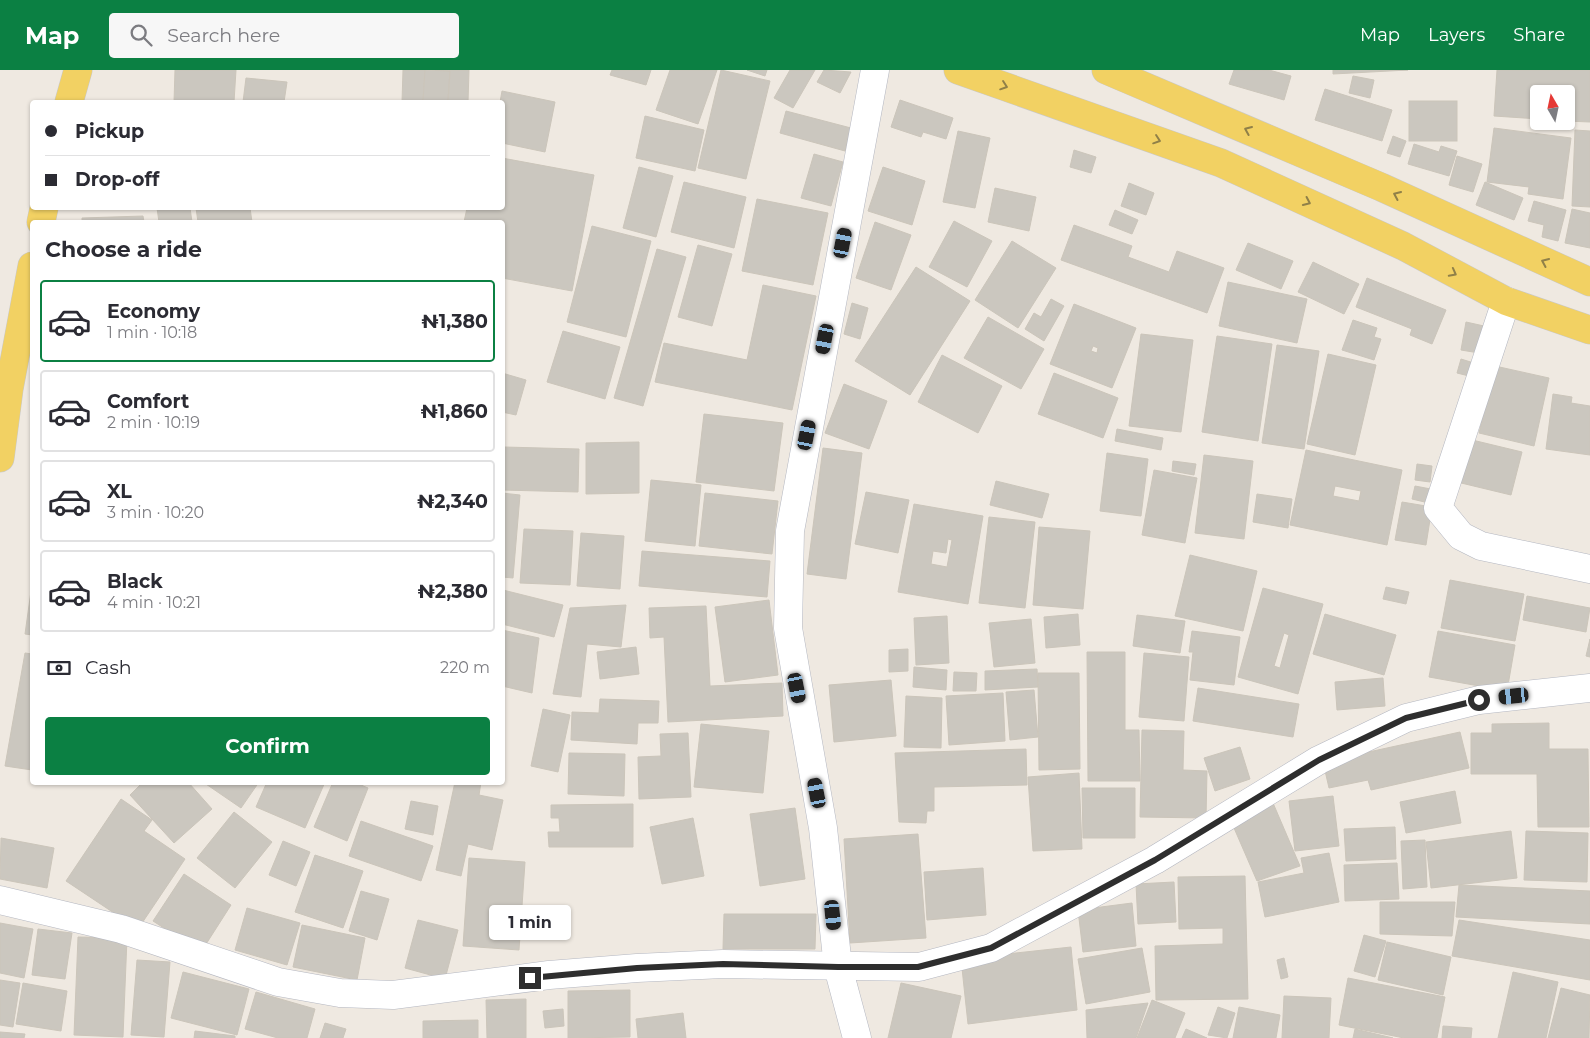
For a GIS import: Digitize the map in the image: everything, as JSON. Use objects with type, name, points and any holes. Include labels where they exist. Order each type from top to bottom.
[{"type":"main road","points":[[70,100],[78,70]]},
{"type":"main road","points":[[958,70],[1221,163],[1403,246],[1506,301],[1590,330]]},
{"type":"main road","points":[[1106,70],[1381,187],[1590,282]]},
{"type":"main road","points":[[0,458],[4,387],[30,275]]},
{"type":"street","points":[[857,1038],[838,967],[824,828],[788,628],[787,578],[790,531],[875,70]]},
{"type":"street","points":[[1506,301],[1438,508],[1461,536],[1481,546],[1590,569]]},
{"type":"street","points":[[0,900],[120,929],[278,982],[340,993],[393,995],[549,975],[723,964],[918,967],[991,948],[1155,860],[1319,760],[1406,718],[1479,700],[1590,688]]},
{"type":"building","points":[[175,70],[236,70],[234,100],[174,100]]},
{"type":"building","points":[[403,70],[425,70],[423,100],[402,100]]},
{"type":"building","points":[[425,70],[450,71],[448,100],[423,100]]},
{"type":"building","points":[[435,70],[469,70],[468,100],[448,100],[450,71]]},
{"type":"building","points":[[612,70],[651,70],[646,85],[610,75]]},
{"type":"building","points":[[670,70],[717,70],[698,124],[656,110]]},
{"type":"building","points":[[721,70],[770,81],[746,179],[698,168]]},
{"type":"building","points":[[747,70],[767,70],[765,76]]},
{"type":"building","points":[[790,70],[815,70],[793,108],[774,98]]},
{"type":"building","points":[[824,70],[851,72],[840,93],[817,82]]},
{"type":"building","points":[[1234,70],[1269,70],[1291,76],[1284,100],[1229,84]]},
{"type":"building","points":[[1333,70],[1408,70],[1333,74]]},
{"type":"building","points":[[1497,70],[1590,70],[1590,122],[1575,121],[1575,85],[1530,85],[1530,118],[1494,116]]},
{"type":"building","points":[[1353,76],[1374,80],[1370,98],[1349,93]]},
{"type":"building","points":[[246,78],[287,82],[284,100],[243,100]]},
{"type":"building","points":[[1325,89],[1392,110],[1382,141],[1315,120]]},
{"type":"building","points":[[502,91],[555,102],[545,152],[505,144],[505,100],[500,100]]},
{"type":"building","points":[[900,100],[953,118],[946,139],[923,132],[921,137],[891,127]]},
{"type":"building","points":[[1409,101],[1457,101],[1457,141],[1409,141]]},
{"type":"building","points":[[786,111],[851,128],[845,151],[780,133]]},
{"type":"building","points":[[645,116],[704,130],[695,171],[636,158]]},
{"type":"building","points":[[1494,128],[1571,138],[1563,199],[1528,194],[1529,187],[1487,182]]},
{"type":"building","points":[[1575,130],[1590,131],[1590,207],[1572,206]]},
{"type":"building","points":[[958,131],[990,138],[975,208],[943,202]]},
{"type":"building","points":[[1393,136],[1406,141],[1400,157],[1387,153]]},
{"type":"building","points":[[1414,144],[1439,152],[1441,146],[1457,151],[1449,176],[1408,164]]},
{"type":"building","points":[[1074,150],[1096,157],[1091,173],[1070,167]]},
{"type":"building","points":[[814,154],[843,162],[831,206],[801,198]]},
{"type":"building","points":[[1457,156],[1482,164],[1473,192],[1449,185]]},
{"type":"building","points":[[505,159],[594,175],[572,291],[505,279],[505,220],[464,220],[467,210],[505,210]]},
{"type":"building","points":[[639,167],[673,176],[656,237],[623,228]]},
{"type":"building","points":[[883,167],[925,181],[912,225],[868,211]]},
{"type":"building","points":[[684,182],[746,197],[734,248],[671,232]]},
{"type":"building","points":[[1485,182],[1523,198],[1514,220],[1476,205]]},
{"type":"building","points":[[1129,183],[1154,193],[1146,215],[1121,206]]},
{"type":"building","points":[[995,188],[1036,197],[1029,231],[988,222]]},
{"type":"building","points":[[757,199],[828,213],[813,285],[742,271]]},
{"type":"building","points":[[1534,201],[1566,210],[1558,241],[1542,237],[1544,225],[1528,221]]},
{"type":"building","points":[[1572,209],[1590,213],[1590,248],[1565,243]]},
{"type":"building","points":[[157,210],[190,210],[192,220],[159,220]]},
{"type":"building","points":[[196,210],[250,210],[252,220],[198,220]]},
{"type":"building","points":[[1115,210],[1138,220],[1132,234],[1109,225]]},
{"type":"building","points":[[143,216],[144,220],[82,220],[82,218]]},
{"type":"building","points":[[954,221],[992,241],[967,287],[929,267]]},
{"type":"building","points":[[875,222],[911,235],[891,290],[856,278]]},
{"type":"building","points":[[1074,225],[1132,246],[1128,257],[1169,272],[1177,251],[1224,268],[1207,313],[1061,260]]},
{"type":"building","points":[[592,226],[651,241],[626,337],[567,322]]},
{"type":"building","points":[[1012,241],[1056,268],[1018,328],[975,300]]},
{"type":"building","points":[[1248,243],[1293,261],[1281,289],[1236,270]]},
{"type":"building","points":[[698,245],[732,254],[712,326],[678,317]]},
{"type":"building","points":[[657,249],[686,257],[643,406],[614,398]]},
{"type":"building","points":[[1313,262],[1359,284],[1344,314],[1298,292]]},
{"type":"building","points":[[916,267],[970,301],[910,395],[855,361]]},
{"type":"building","points":[[1367,278],[1446,310],[1432,344],[1410,335],[1412,329],[1356,307]]},
{"type":"building","points":[[1228,282],[1307,299],[1297,343],[1219,326]]},
{"type":"building","points":[[763,285],[816,296],[792,410],[655,382],[664,343],[747,360]]},
{"type":"building","points":[[1051,299],[1064,306],[1044,341],[1025,329],[1034,313],[1041,317]]},
{"type":"building","points":[[852,303],[868,308],[860,339],[844,334]]},
{"type":"building","points":[[1074,304],[1136,328],[1112,388],[1050,364]],"holes":[[[1093,346],[1098,348],[1097,353],[1091,351]]]},
{"type":"building","points":[[988,317],[1044,349],[1021,389],[964,358]]},
{"type":"building","points":[[1353,320],[1377,328],[1374,337],[1381,339],[1374,360],[1342,350]]},
{"type":"building","points":[[1466,322],[1484,326],[1479,353],[1461,350]]},
{"type":"building","points":[[563,331],[620,347],[605,399],[547,382]]},
{"type":"building","points":[[1141,334],[1193,340],[1181,432],[1129,426]]},
{"type":"building","points":[[1217,336],[1272,344],[1258,441],[1202,432]]},
{"type":"building","points":[[1277,345],[1319,351],[1304,449],[1262,443]]},
{"type":"building","points":[[1328,354],[1376,365],[1355,455],[1307,444]]},
{"type":"building","points":[[942,355],[1002,386],[978,433],[918,402]]},
{"type":"building","points":[[1461,359],[1477,364],[1473,377],[1457,373]]},
{"type":"building","points":[[1495,366],[1549,378],[1534,446],[1479,433]]},
{"type":"building","points":[[1054,373],[1118,398],[1103,438],[1038,414]]},
{"type":"building","points":[[505,374],[526,380],[516,415],[505,413]]},
{"type":"building","points":[[844,384],[887,401],[869,449],[825,433]]},
{"type":"building","points":[[1553,394],[1572,397],[1571,403],[1590,406],[1590,455],[1546,449]]},
{"type":"building","points":[[704,414],[783,423],[774,491],[696,482]]},
{"type":"building","points":[[1117,429],[1163,438],[1161,450],[1115,441]]},
{"type":"building","points":[[1468,439],[1522,452],[1511,495],[1457,482]]},
{"type":"building","points":[[639,442],[639,493],[586,494],[586,443]]},
{"type":"building","points":[[505,447],[579,449],[578,492],[505,490]]},
{"type":"building","points":[[823,448],[862,453],[846,579],[807,574]]},
{"type":"building","points":[[1306,450],[1402,470],[1387,545],[1290,525]],"holes":[[[1335,486],[1361,491],[1359,501],[1333,496]]]},
{"type":"building","points":[[1107,453],[1148,459],[1141,516],[1100,511]]},
{"type":"building","points":[[1204,455],[1253,461],[1244,539],[1195,533]]},
{"type":"building","points":[[1173,461],[1196,464],[1194,475],[1172,471]]},
{"type":"building","points":[[1417,464],[1432,466],[1430,482],[1415,480]]},
{"type":"building","points":[[1154,470],[1197,478],[1185,543],[1142,535]]},
{"type":"building","points":[[651,480],[701,485],[695,546],[645,541]]},
{"type":"building","points":[[996,481],[1049,494],[1042,518],[990,505]]},
{"type":"building","points":[[1415,486],[1436,490],[1433,504],[1412,499]]},
{"type":"building","points":[[866,492],[909,500],[898,553],[855,544]]},
{"type":"building","points":[[505,493],[520,495],[513,578],[505,577]]},
{"type":"building","points":[[705,493],[778,501],[772,554],[699,546]]},
{"type":"building","points":[[1257,494],[1292,499],[1288,528],[1253,522]]},
{"type":"building","points":[[1402,502],[1432,507],[1426,545],[1395,540]]},
{"type":"building","points":[[914,504],[983,516],[968,604],[898,592]],"holes":[[[948,539],[952,540],[947,567],[931,564],[933,551],[946,553]]]},
{"type":"building","points":[[989,517],[1035,522],[1025,608],[979,603]]},
{"type":"building","points":[[1039,527],[1090,531],[1083,609],[1033,605]]},
{"type":"building","points":[[524,529],[573,531],[570,585],[520,583]]},
{"type":"building","points":[[581,533],[624,536],[620,589],[577,586]]},
{"type":"building","points":[[642,551],[770,561],[767,597],[639,586]]},
{"type":"building","points":[[1190,555],[1257,571],[1243,631],[1175,616]]},
{"type":"building","points":[[1450,580],[1524,594],[1515,641],[1441,628]]},
{"type":"building","points":[[1386,587],[1409,592],[1406,604],[1383,599]]},
{"type":"building","points":[[1263,588],[1323,604],[1298,694],[1238,677]],"holes":[[[1284,633],[1289,635],[1280,668],[1274,666]]]},
{"type":"building","points":[[505,590],[563,605],[554,637],[505,625]]},
{"type":"building","points":[[1527,596],[1590,608],[1586,632],[1523,620]]},
{"type":"building","points":[[30,598],[30,635],[25,634]]},
{"type":"building","points":[[769,600],[778,675],[725,682],[715,607]]},
{"type":"building","points":[[626,605],[621,647],[587,644],[581,697],[553,694],[570,608]]},
{"type":"building","points":[[706,606],[710,686],[782,683],[783,716],[668,722],[664,637],[650,638],[649,608]]},
{"type":"building","points":[[1078,614],[1080,645],[1046,648],[1044,617]]},
{"type":"building","points":[[1325,614],[1396,635],[1384,675],[1313,654]]},
{"type":"building","points":[[1137,615],[1185,621],[1180,653],[1133,646]]},
{"type":"building","points":[[947,616],[949,663],[916,665],[914,618]]},
{"type":"building","points":[[1031,619],[1035,663],[994,667],[989,623]]},
{"type":"building","points":[[505,631],[539,638],[532,693],[505,687]]},
{"type":"building","points":[[1192,631],[1240,637],[1234,685],[1190,680],[1193,652],[1189,652]]},
{"type":"building","points":[[1438,631],[1515,645],[1507,691],[1429,677]]},
{"type":"building","points":[[1590,639],[1590,657],[1586,656]]},
{"type":"building","points":[[636,647],[639,674],[600,679],[597,652]]},
{"type":"building","points":[[908,649],[908,671],[889,672],[889,650]]},
{"type":"building","points":[[1087,652],[1125,652],[1125,730],[1139,730],[1140,781],[1088,781]]},
{"type":"building","points":[[25,653],[30,654],[30,770],[5,766]]},
{"type":"building","points":[[1144,653],[1189,657],[1184,721],[1139,717]]},
{"type":"building","points":[[914,667],[947,670],[946,690],[913,687]]},
{"type":"building","points":[[1037,669],[1038,687],[985,690],[985,671]]},
{"type":"building","points":[[954,672],[977,673],[976,691],[953,691]]},
{"type":"building","points":[[1038,673],[1079,673],[1080,769],[1039,770]]},
{"type":"building","points":[[1383,678],[1385,706],[1337,710],[1335,682]]},
{"type":"building","points":[[891,680],[896,736],[834,742],[829,685]]},
{"type":"building","points":[[1198,688],[1299,704],[1293,737],[1193,721]]},
{"type":"building","points":[[1034,690],[1038,737],[1010,740],[1006,692]]},
{"type":"building","points":[[1003,693],[1005,741],[949,745],[946,696]]},
{"type":"building","points":[[906,696],[942,698],[941,748],[904,747]]},
{"type":"building","points":[[600,699],[659,701],[658,723],[638,723],[637,744],[571,740],[572,712],[599,713]]},
{"type":"building","points":[[543,709],[570,715],[558,772],[531,766]]},
{"type":"building","points":[[1549,723],[1549,749],[1588,749],[1589,827],[1538,827],[1537,774],[1471,774],[1471,733],[1492,733],[1492,724]]},
{"type":"building","points":[[701,724],[769,731],[763,793],[694,787]]},
{"type":"building","points":[[1142,730],[1184,731],[1183,770],[1207,771],[1206,818],[1140,817]]},
{"type":"building","points":[[1460,732],[1469,768],[1371,790],[1368,780],[1329,788],[1323,762]]},
{"type":"building","points":[[688,733],[691,797],[639,799],[638,757],[661,756],[660,734]]},
{"type":"building","points":[[1240,747],[1250,779],[1215,791],[1204,758]]},
{"type":"building","points":[[1026,749],[1027,785],[934,787],[934,811],[927,811],[926,823],[899,822],[895,753]]},
{"type":"building","points":[[569,753],[625,754],[624,796],[568,794]]},
{"type":"building","points":[[1079,773],[1082,849],[1033,851],[1028,777]]},
{"type":"building","points":[[140,785],[191,785],[212,809],[174,843],[130,795]]},
{"type":"building","points":[[207,785],[257,785],[241,808]]},
{"type":"building","points":[[266,785],[324,785],[305,828],[256,807]]},
{"type":"building","points":[[332,785],[361,785],[368,788],[347,841],[314,827]]},
{"type":"building","points":[[454,785],[481,785],[479,795],[503,800],[492,850],[468,844],[461,876],[436,870]]},
{"type":"building","points":[[1082,788],[1135,788],[1135,838],[1083,838]]},
{"type":"building","points":[[1455,791],[1461,823],[1406,833],[1400,802]]},
{"type":"building","points":[[1333,796],[1339,846],[1295,851],[1289,801]]},
{"type":"building","points":[[121,799],[152,820],[144,831],[185,859],[138,929],[66,881]]},
{"type":"building","points":[[411,801],[438,806],[433,835],[405,829]]},
{"type":"building","points":[[1273,803],[1300,866],[1257,881],[1231,821]]},
{"type":"building","points":[[633,804],[633,847],[549,847],[548,832],[560,832],[559,818],[551,818],[551,805]]},
{"type":"building","points":[[795,808],[805,879],[760,886],[750,814]]},
{"type":"building","points":[[234,812],[272,842],[235,888],[197,858]]},
{"type":"building","points":[[693,818],[704,876],[662,884],[650,827]]},
{"type":"building","points":[[361,821],[433,846],[421,881],[349,856]]},
{"type":"building","points":[[1395,827],[1396,859],[1346,861],[1344,829]]},
{"type":"building","points":[[1511,831],[1517,878],[1431,888],[1426,842]]},
{"type":"building","points":[[1526,831],[1588,833],[1587,882],[1524,880]]},
{"type":"building","points":[[918,834],[926,938],[850,943],[844,839]]},
{"type":"building","points":[[1,838],[54,848],[47,888],[0,879]]},
{"type":"building","points":[[1425,840],[1427,887],[1403,889],[1401,841]]},
{"type":"building","points":[[283,841],[310,852],[296,886],[269,875]]},
{"type":"building","points":[[1329,853],[1339,902],[1265,917],[1258,882],[1304,873],[1301,858]]},
{"type":"building","points":[[315,855],[363,871],[343,928],[295,912]]},
{"type":"building","points":[[469,858],[525,862],[519,950],[463,946]]},
{"type":"building","points":[[1397,863],[1399,899],[1345,901],[1344,865]]},
{"type":"building","points":[[983,868],[986,915],[927,920],[924,872]]},
{"type":"building","points":[[184,874],[231,905],[201,952],[153,921]]},
{"type":"building","points":[[1245,876],[1248,999],[1156,1000],[1155,946],[1223,944],[1223,928],[1179,929],[1178,877]]},
{"type":"building","points":[[1174,882],[1176,922],[1138,924],[1136,884]]},
{"type":"building","points":[[1459,885],[1590,891],[1590,924],[1456,917]]},
{"type":"building","points":[[361,891],[389,899],[377,940],[349,931]]},
{"type":"building","points":[[1380,902],[1455,902],[1452,936],[1380,934]]},
{"type":"building","points":[[1132,903],[1136,946],[1083,952],[1078,910]]},
{"type":"building","points":[[247,908],[300,923],[287,965],[235,950]]},
{"type":"building","points":[[724,914],[816,914],[815,949],[723,949]]},
{"type":"building","points":[[418,920],[458,930],[445,979],[405,968]]},
{"type":"building","points":[[1459,920],[1590,940],[1590,980],[1452,956]]},
{"type":"building","points":[[0,923],[33,929],[24,978],[0,973]]},
{"type":"building","points":[[302,925],[365,938],[357,980],[293,967]]},
{"type":"building","points":[[38,929],[72,933],[65,979],[32,975]]},
{"type":"building","points":[[1364,935],[1386,941],[1375,977],[1354,971]]},
{"type":"building","points":[[78,937],[127,938],[123,1037],[74,1035]]},
{"type":"building","points":[[1387,942],[1451,957],[1443,995],[1378,980]]},
{"type":"building","points":[[1071,947],[1077,1010],[968,1024],[961,959]]},
{"type":"building","points":[[1142,948],[1150,992],[1086,1004],[1078,959]]},
{"type":"building","points":[[1284,958],[1288,977],[1281,979],[1277,960]]},
{"type":"building","points":[[137,960],[170,962],[164,1037],[131,1035]]},
{"type":"building","points":[[183,972],[249,989],[237,1035],[171,1018]]},
{"type":"building","points":[[1513,972],[1558,982],[1546,1038],[1498,1038]]},
{"type":"building","points":[[1348,978],[1445,997],[1437,1038],[1404,1038],[1339,1025]]},
{"type":"building","points":[[0,980],[20,983],[13,1027],[0,1025]]},
{"type":"building","points":[[23,983],[67,991],[61,1031],[16,1024]]},
{"type":"building","points":[[901,983],[961,996],[951,1038],[888,1038]]},
{"type":"building","points":[[1561,988],[1590,995],[1589,1038],[1548,1038]]},
{"type":"building","points":[[630,990],[630,1037],[568,1038],[568,991]]},
{"type":"building","points":[[256,992],[315,1009],[307,1038],[278,1038],[245,1029]]},
{"type":"building","points":[[1284,996],[1331,998],[1329,1038],[1282,1038]]},
{"type":"building","points":[[526,999],[526,1038],[487,1038],[486,1000]]},
{"type":"building","points":[[1152,1000],[1185,1013],[1175,1038],[1137,1038]]},
{"type":"building","points":[[1148,1003],[1136,1038],[1087,1038],[1086,1010]]},
{"type":"building","points":[[1218,1007],[1235,1013],[1227,1038],[1208,1035]]},
{"type":"building","points":[[1239,1007],[1280,1015],[1276,1038],[1233,1038]]},
{"type":"building","points":[[563,1009],[564,1026],[545,1028],[543,1011]]},
{"type":"building","points":[[683,1013],[686,1038],[638,1038],[636,1019]]},
{"type":"building","points":[[478,1020],[478,1038],[423,1038],[423,1021]]},
{"type":"building","points":[[325,1023],[346,1029],[343,1038],[320,1038]]},
{"type":"building","points":[[1443,1026],[1472,1028],[1471,1038],[1442,1038]]},
{"type":"building","points":[[1186,1029],[1207,1038],[1182,1038]]},
{"type":"building","points":[[1355,1029],[1393,1038],[1353,1038]]},
{"type":"building","points":[[195,1031],[235,1036],[235,1038],[194,1038]]},
{"type":"building","points":[[0,1032],[25,1034],[24,1038],[0,1038]]},
{"type":"route","points":[[530,978],[637,968],[723,964],[918,967],[991,948],[1155,860],[1319,760],[1406,718],[1479,700]]}]
